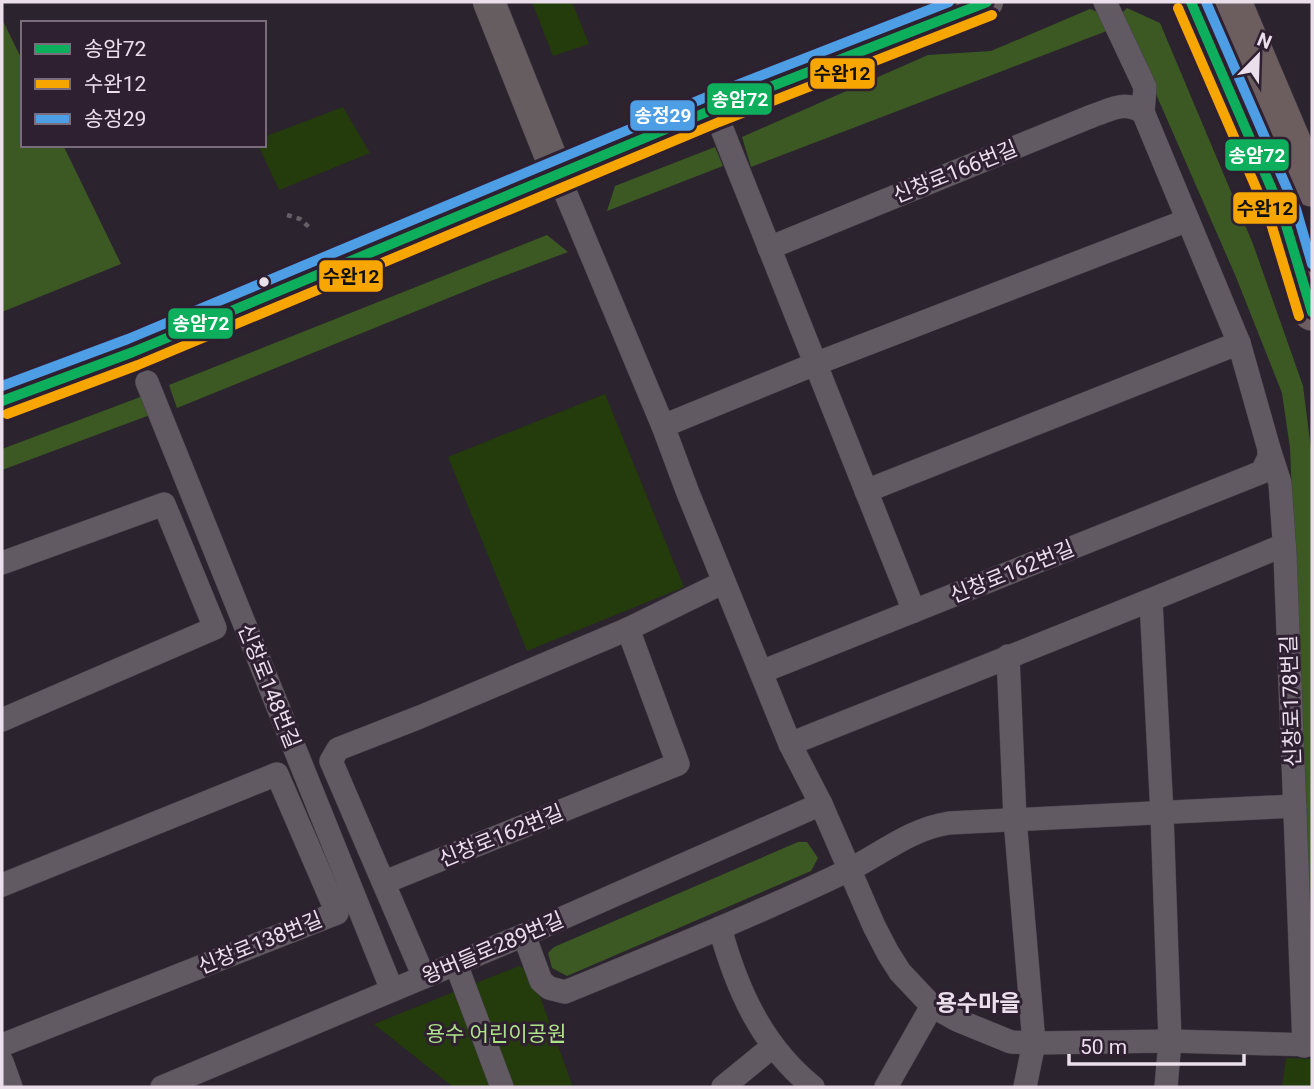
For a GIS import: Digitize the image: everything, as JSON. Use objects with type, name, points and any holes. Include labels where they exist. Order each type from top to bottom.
[{"type":"main road","points":[[489,2],[558,175]]},
{"type":"main road","points":[[2,401],[133,352],[714,109],[988,2]]},
{"type":"main road","points":[[1191,2],[1283,215],[1312,313]]},
{"type":"main road","points":[[1233,2],[1312,188]]},
{"type":"street","name":"신창로178번길","points":[[1105,2],[1145,87],[1143,112],[1239,343],[1269,449],[1270,477],[1283,545],[1308,1046]]},
{"type":"street","name":"신창로166번길","points":[[769,248],[1092,116],[1125,105],[1143,112]]},
{"type":"street","points":[[714,109],[914,611]]},
{"type":"street","points":[[558,175],[663,426],[790,744],[821,804],[888,953],[900,972],[932,1006],[957,1020],[1011,1042],[1034,1044],[1170,1041],[1308,1046]]},
{"type":"street","points":[[663,426],[815,363],[1188,220]]},
{"type":"street","points":[[866,491],[1239,343]]},
{"type":"street","name":"신창로148번길","points":[[146,382],[393,990]]},
{"type":"street","name":"신창로162번길","points":[[761,672],[914,611],[1270,477]]},
{"type":"street","points":[[2,564],[164,504],[215,628],[2,720]]},
{"type":"street","points":[[790,744],[1151,601],[1283,545]]},
{"type":"street","points":[[424,977],[331,761],[338,749],[628,629],[724,582]]},
{"type":"street","points":[[1151,601],[1170,1041],[1166,1087]]},
{"type":"street","name":"신창로162번길","points":[[385,882],[678,764],[628,629]]},
{"type":"street","points":[[1008,656],[1016,819],[1034,1044],[1025,1087]]},
{"type":"street","name":"신창로138번길","points":[[2,885],[277,774],[337,912],[2,1045]]},
{"type":"street","name":"왕버들로289번길","points":[[162,1087],[524,935],[821,804]]},
{"type":"street","points":[[524,935],[541,981],[549,988],[565,992],[720,928],[849,870],[915,832],[937,825],[1295,806]]},
{"type":"street","points":[[720,928],[743,995],[772,1047],[795,1073],[813,1087]]},
{"type":"street","points":[[456,964],[502,1087]]},
{"type":"street","points":[[886,1087],[932,1006]]},
{"type":"street","points":[[723,1087],[772,1047]]},
{"type":"street","points":[[2,1062],[11,1087]]},
{"type":"path","points":[[287,215],[300,219],[309,227]]},
{"type":"green space","points":[[532,2],[572,2],[589,44],[553,56]]},
{"type":"green space","points":[[1127,8],[1160,23],[1253,244],[1303,386],[1312,470],[1312,996],[1290,448],[1282,393],[1236,277],[1121,14]]},
{"type":"green space","points":[[1090,9],[1105,15],[1112,29],[751,167],[742,137],[928,55],[991,51]]},
{"type":"green space","points":[[2,19],[21,58],[21,147],[64,147],[121,264],[2,312]]},
{"type":"green space","points":[[343,107],[370,153],[279,190],[259,147],[266,147],[266,136]]},
{"type":"green space","points":[[715,147],[723,166],[607,211],[615,186]]},
{"type":"green space","points":[[547,235],[568,252],[177,408],[169,385]]},
{"type":"green space","points":[[605,394],[684,587],[527,651],[448,457]]},
{"type":"green space","points":[[143,396],[150,415],[2,470],[2,449]]},
{"type":"green space","points":[[798,842],[807,842],[818,858],[811,871],[567,976],[552,968],[548,953],[554,947]]},
{"type":"green space","name":"용수 어린이공원","points":[[519,966],[531,972],[573,1087],[453,1087],[374,1024]]},
{"type":"green space","points":[[1286,1058],[1312,1059],[1312,1087],[1282,1087]]},
{"type":"transit line","name":"송정29","points":[[2,386],[128,339],[709,96],[949,2]]},
{"type":"transit line","name":"송암72","points":[[2,401],[133,352],[714,109],[987,2]]},
{"type":"transit line","name":"송암72","points":[[1191,2],[1283,215],[1312,312]]},
{"type":"transit line","name":"송정29","points":[[1206,2],[1296,209],[1312,264]]},
{"type":"transit line","name":"수완12","points":[[1178,8],[1270,220],[1299,316]]},
{"type":"transit line","name":"수완12","points":[[7,414],[138,365],[719,122],[992,15]]},
{"type":"district","name":"용수마을","points":[[978,1003]]}]
